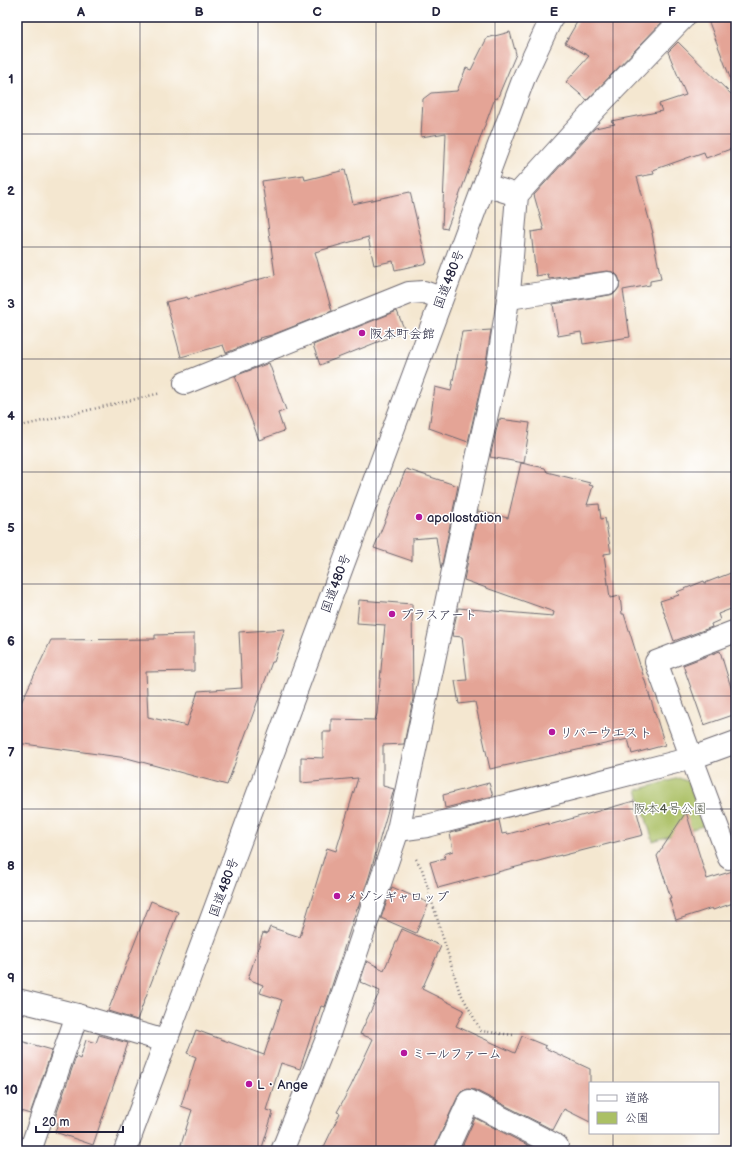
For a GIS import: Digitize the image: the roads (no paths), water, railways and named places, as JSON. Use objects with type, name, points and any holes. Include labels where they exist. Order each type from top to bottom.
[{"type":"main road","name":"国道480号","points":[[125,1151],[441,298],[485,185],[525,75],[552,17]]},
{"type":"main road","points":[[282,1151],[330,1031],[398,830],[498,365],[509,298],[516,195],[597,107],[684,17]]},
{"type":"main road","points":[[485,185],[516,195]]},
{"type":"main road","points":[[509,298],[608,283]]},
{"type":"main road","points":[[185,383],[409,293],[424,292],[441,298]]},
{"type":"main road","points":[[736,631],[656,662],[729,858],[736,856]]},
{"type":"main road","points":[[398,830],[426,826],[692,758],[736,742]]},
{"type":"main road","points":[[17,1000],[77,1015],[165,1041]]},
{"type":"main road","points":[[27,1141],[77,1015]]},
{"type":"main road","points":[[446,1151],[469,1102],[560,1149]]},
{"type":"place","name":"阪本町会館","points":[[362,333]]},
{"type":"place","name":"apollostation","points":[[419,517]]},
{"type":"place","name":"プラスアート","points":[[392,614]]},
{"type":"place","name":"リバーウエスト","points":[[552,732]]},
{"type":"place","name":"メゾンギャロップ","points":[[337,896]]},
{"type":"place","name":"ミールファーム","points":[[404,1053]]},
{"type":"place","name":"L・Ange","points":[[249,1084]]},
{"type":"park label","name":"阪本4号公園","points":[[670,808]]}]
